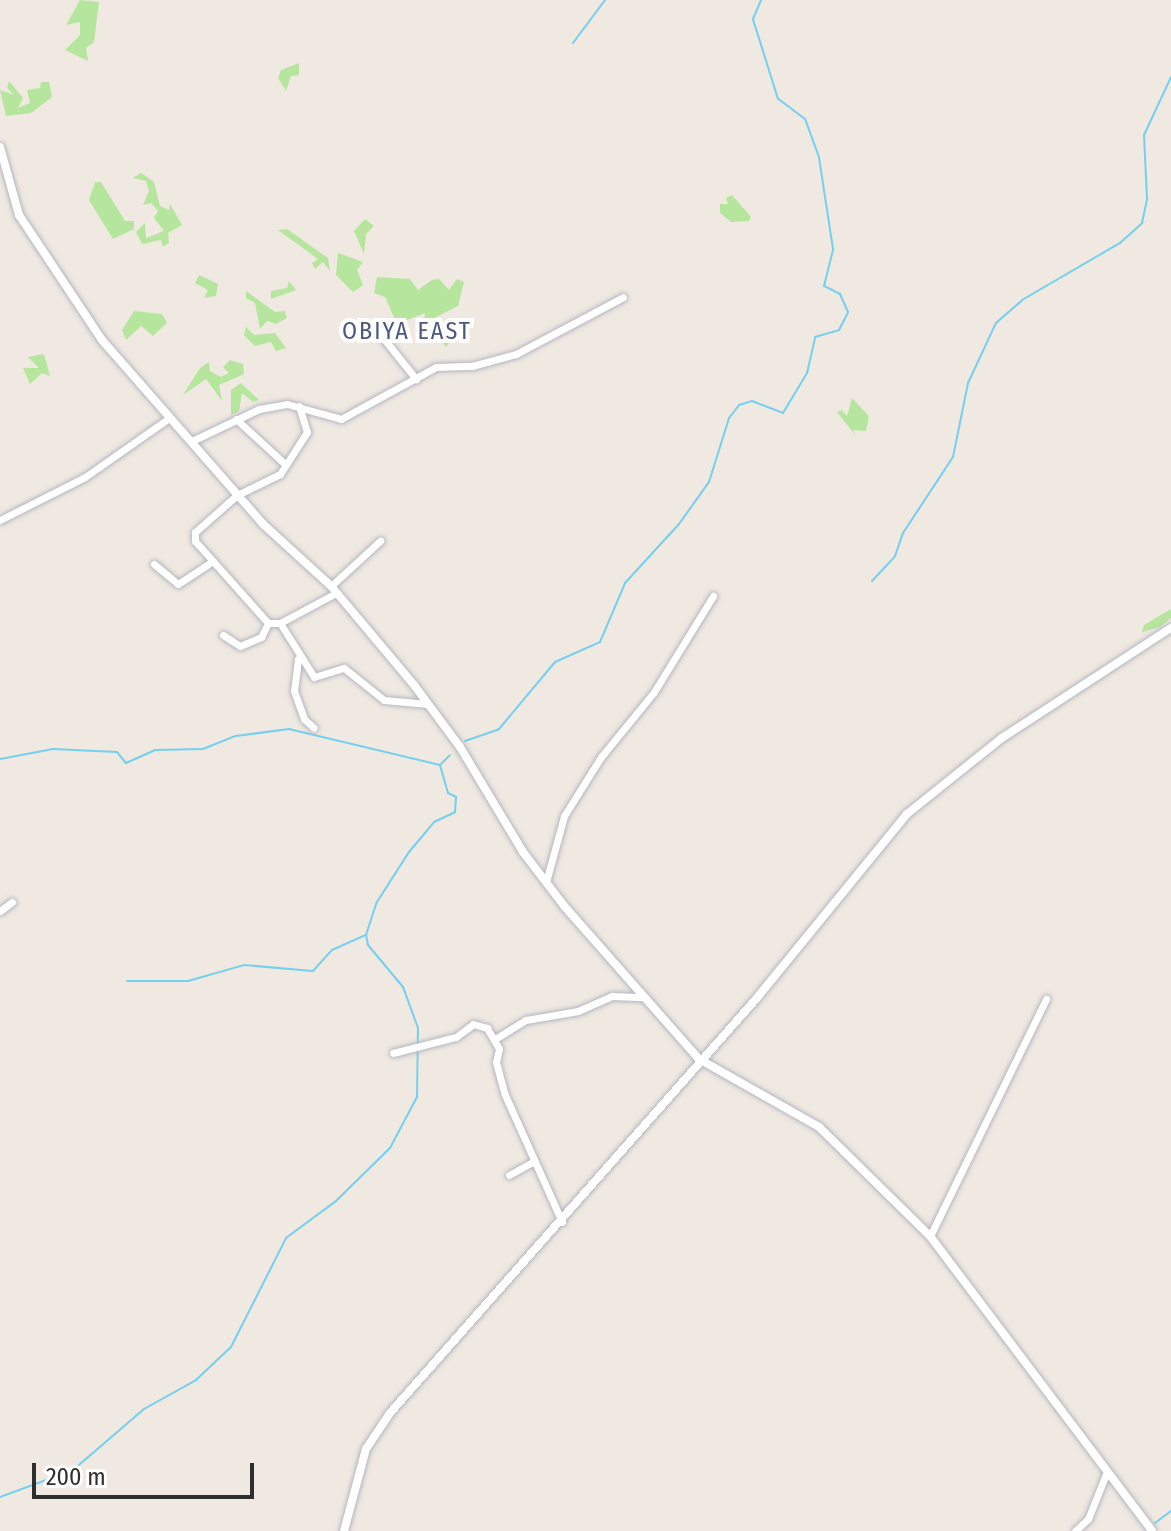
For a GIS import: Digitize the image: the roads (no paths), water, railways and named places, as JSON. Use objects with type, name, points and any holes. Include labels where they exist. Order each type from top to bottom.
[{"type":"street","points":[[0,147],[8,188],[25,224],[102,340],[169,418],[194,440],[237,495],[334,590],[428,704],[546,882],[699,1059],[819,1127],[930,1236],[1106,1474],[1152,1531]]},
{"type":"street","points":[[194,440],[259,409],[299,406],[338,419],[446,365],[472,366],[516,354],[623,297]]},
{"type":"street","points":[[380,334],[416,379]]},
{"type":"street","points":[[299,406],[307,432],[285,464],[272,479],[237,495],[195,532],[195,541],[268,623],[280,623],[334,590],[380,541]]},
{"type":"street","points":[[0,520],[85,477],[169,418]]},
{"type":"street","points":[[236,419],[285,464]]},
{"type":"street","points":[[154,564],[178,584],[213,561]]},
{"type":"street","points":[[546,882],[564,816],[601,757],[654,692],[713,596]]},
{"type":"street","points":[[223,635],[240,646],[261,637],[268,623]]},
{"type":"street","points":[[280,623],[298,659],[314,677],[344,668],[384,700],[428,704]]},
{"type":"street","points":[[344,1531],[366,1449],[390,1413],[562,1222],[933,789],[1171,628]]},
{"type":"street","points":[[298,659],[294,691],[304,719],[314,728]]},
{"type":"street","points":[[0,911],[12,902]]},
{"type":"street","points":[[393,1053],[456,1037],[473,1024],[501,1031],[612,996],[645,997]]},
{"type":"street","points":[[930,1236],[1046,999]]},
{"type":"street","points":[[487,1028],[495,1039],[497,1069],[562,1222]]},
{"type":"street","points":[[495,1039],[501,1031]]},
{"type":"street","points":[[509,1175],[534,1161]]},
{"type":"street","points":[[1075,1531],[1088,1519],[1106,1474]]},
{"type":"waterway","points":[[573,43],[605,0]]},
{"type":"waterway","points":[[465,741],[499,729],[555,662],[600,642],[625,583],[679,524],[709,482],[729,418],[739,405],[752,401],[783,413],[807,373],[815,337],[839,330],[848,312],[840,294],[824,286],[833,249],[819,157],[805,119],[778,99],[753,19],[761,0]]},
{"type":"waterway","points":[[872,581],[895,556],[903,533],[953,457],[968,383],[996,323],[1022,300],[1120,243],[1142,223],[1147,199],[1144,135],[1171,77]]},
{"type":"waterway","points":[[0,759],[53,749],[117,752],[126,763],[155,750],[203,749],[236,736],[289,729],[440,765]]},
{"type":"waterway","points":[[0,1497],[73,1470],[144,1409],[196,1380],[231,1347],[286,1238],[336,1201],[390,1148],[417,1097],[418,1028],[403,987],[368,945],[366,935],[377,902],[409,852],[434,822],[455,812],[456,797],[448,793],[440,765],[450,755]]},
{"type":"waterway","points":[[127,981],[188,981],[244,965],[313,971],[332,950],[366,935]]},
{"type":"waterway","points":[[1155,1523],[1171,1511]]},
{"type":"district","name":"OBIYA EAST","points":[[407,332]]}]
